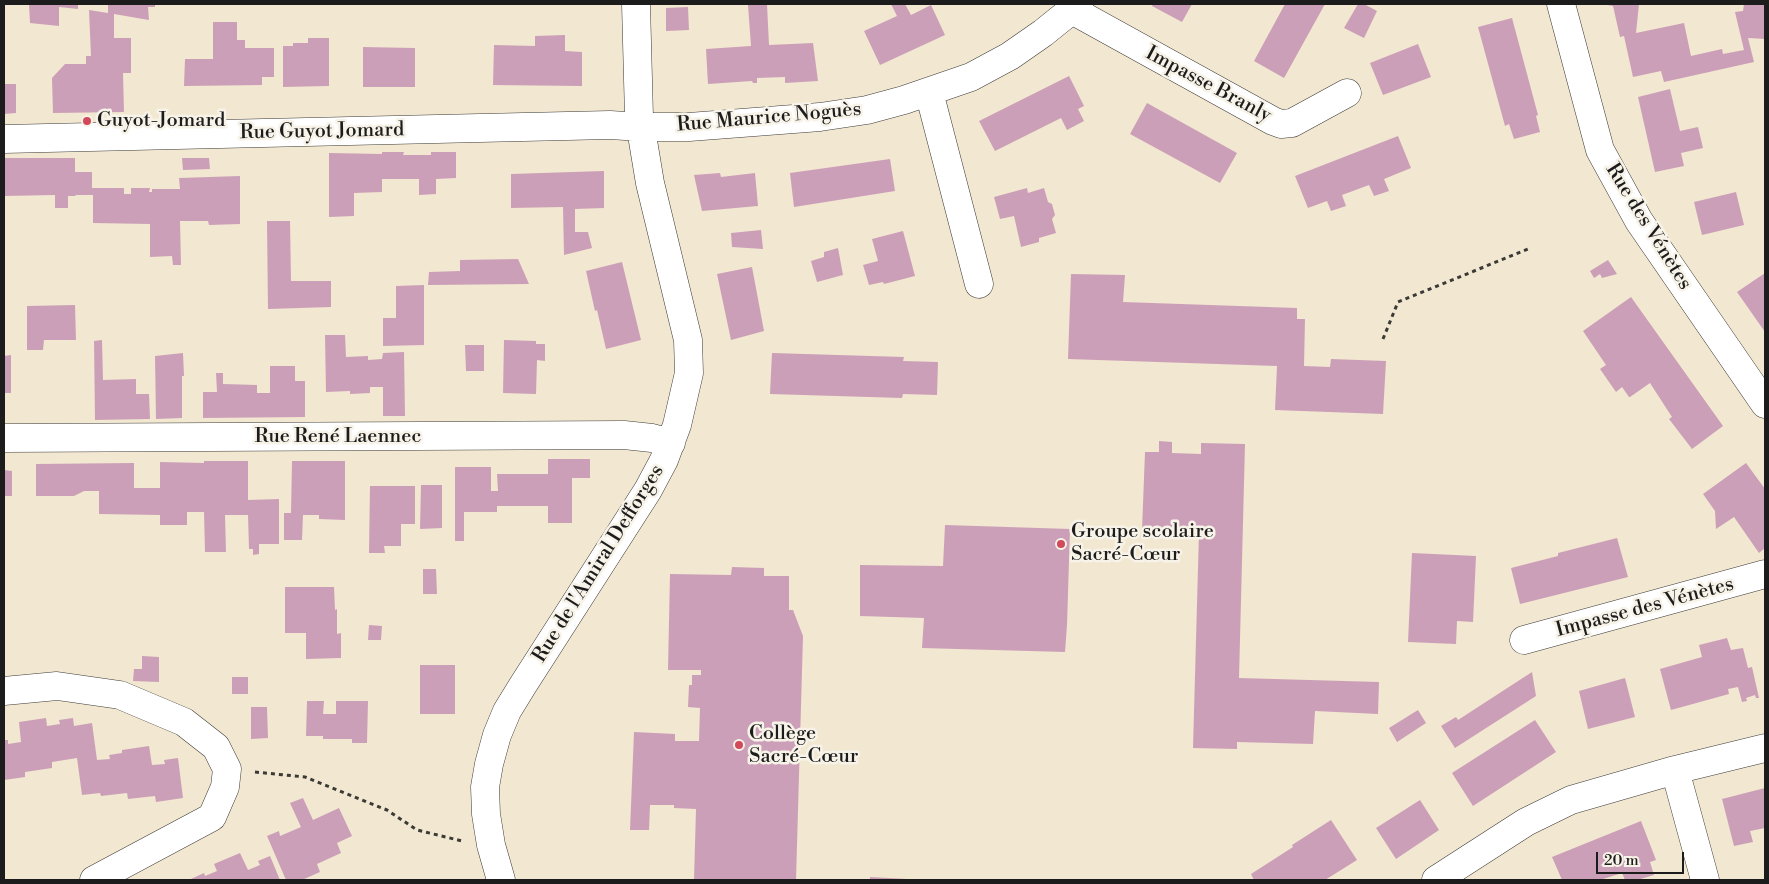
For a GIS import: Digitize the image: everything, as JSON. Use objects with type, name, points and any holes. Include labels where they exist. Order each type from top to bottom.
[{"type":"street","name":"Rue de l'Amiral Defforges","points":[[501,880],[491,845],[486,814],[485,787],[497,735],[508,711],[648,490],[664,460],[671,443],[689,373],[688,340],[650,183],[641,128],[638,98],[636,4]]},
{"type":"street","name":"Rue des Vénètes","points":[[1560,4],[1600,150],[1639,221],[1765,404]]},
{"type":"street","name":"Rue Maurice Noguès","points":[[641,128],[820,117],[867,110],[929,92],[971,77],[1010,56],[1075,7]]},
{"type":"street","name":"Impasse Branly","points":[[1075,7],[1281,124],[1292,123],[1347,93]]},
{"type":"street","points":[[929,92],[979,284]]},
{"type":"street","name":"Rue Guyot Jomard","points":[[4,139],[610,124],[641,128]]},
{"type":"street","name":"Rue René Laennec","points":[[4,438],[624,435],[652,438],[671,443]]},
{"type":"street","name":"Impasse des Vénètes","points":[[1524,640],[1765,574]]},
{"type":"street","points":[[4,690],[57,686],[120,695],[184,722],[216,747],[227,769],[226,787],[212,817],[94,880]]},
{"type":"street","points":[[1436,880],[1526,822],[1571,800],[1675,770],[1765,748]]},
{"type":"street","points":[[1675,770],[1705,880]]},
{"type":"path","points":[[1383,339],[1398,302],[1528,249]]},
{"type":"path","points":[[227,769],[305,776],[387,810],[417,830],[464,842],[491,845]]},
{"type":"building","points":[[29,4],[78,4],[78,9],[59,7],[59,26],[30,23]]},
{"type":"building","points":[[108,4],[155,4],[155,7],[148,7],[149,20],[114,14],[114,38],[131,38],[131,73],[123,73],[124,112],[53,113],[52,78],[65,64],[86,64],[86,56],[91,56],[89,10],[108,13]]},
{"type":"building","points":[[767,4],[769,45],[813,43],[818,81],[785,83],[785,77],[757,78],[757,83],[752,81],[708,84],[706,49],[751,46],[748,5]]},
{"type":"building","points":[[891,4],[905,4],[911,15],[931,5],[945,35],[880,65],[864,31],[897,16]]},
{"type":"building","points":[[1153,4],[1192,4],[1182,22],[1152,6]]},
{"type":"building","points":[[1285,4],[1325,4],[1284,78],[1254,61]]},
{"type":"building","points":[[1358,4],[1364,4],[1377,11],[1364,38],[1344,28]]},
{"type":"building","points":[[1602,4],[1639,4],[1636,33],[1684,23],[1691,56],[1722,49],[1723,54],[1744,50],[1735,12],[1743,11],[1744,4],[1765,4],[1765,39],[1748,38],[1754,62],[1664,82],[1661,71],[1633,77],[1624,36],[1620,37],[1613,6]]},
{"type":"building","points":[[688,7],[689,30],[666,31],[666,8]]},
{"type":"building","points":[[1512,18],[1538,115],[1536,116],[1540,132],[1514,139],[1509,124],[1505,126],[1478,27]]},
{"type":"building","points":[[213,22],[237,22],[237,40],[245,40],[245,48],[274,48],[274,77],[262,77],[262,85],[184,86],[185,59],[213,59]]},
{"type":"building","points":[[565,35],[565,51],[582,52],[582,86],[493,85],[494,45],[535,46],[535,36]]},
{"type":"building","points":[[308,38],[329,38],[329,86],[283,87],[283,46],[293,46],[293,43],[308,43]]},
{"type":"building","points":[[1418,44],[1431,77],[1383,95],[1370,63]]},
{"type":"building","points":[[363,47],[415,48],[415,87],[363,87]]},
{"type":"building","points":[[1069,76],[1084,106],[1078,109],[1084,121],[1067,130],[1061,118],[995,151],[979,121]]},
{"type":"building","points":[[4,84],[16,84],[16,113],[4,114]]},
{"type":"building","points":[[1670,89],[1680,131],[1698,127],[1703,148],[1681,153],[1684,166],[1655,172],[1638,97]]},
{"type":"building","points":[[1147,103],[1237,153],[1220,183],[1130,134]]},
{"type":"building","points":[[1398,136],[1411,168],[1384,179],[1389,191],[1374,196],[1369,185],[1342,195],[1346,206],[1331,211],[1327,201],[1308,208],[1295,176]]},
{"type":"building","points":[[382,152],[404,152],[403,155],[431,155],[431,152],[456,152],[456,178],[436,179],[436,194],[419,195],[419,179],[382,179],[382,192],[354,193],[354,216],[329,217],[329,153],[382,154]]},
{"type":"building","points":[[4,158],[75,158],[75,172],[92,172],[92,188],[124,188],[124,194],[131,194],[131,188],[150,188],[149,192],[152,192],[152,189],[180,189],[179,178],[240,176],[240,224],[209,225],[208,221],[180,221],[181,265],[173,265],[172,256],[150,257],[150,224],[93,223],[93,195],[68,196],[68,208],[55,208],[55,195],[4,196]]},
{"type":"building","points":[[182,158],[209,158],[210,169],[183,170]]},
{"type":"building","points":[[890,159],[895,191],[794,207],[790,173]]},
{"type":"building","points":[[604,171],[604,208],[575,209],[575,232],[588,232],[592,248],[564,255],[563,207],[511,208],[511,174]]},
{"type":"building","points":[[720,173],[721,177],[755,173],[758,206],[702,211],[694,175]]},
{"type":"building","points":[[1027,188],[1028,193],[1044,188],[1048,202],[1052,204],[1055,215],[1052,219],[1056,233],[1039,238],[1039,242],[1021,247],[1014,216],[1000,219],[994,197]]},
{"type":"building","points":[[1736,192],[1744,225],[1702,235],[1694,202]]},
{"type":"building","points":[[267,221],[290,221],[291,281],[331,281],[331,307],[268,309]]},
{"type":"building","points":[[761,230],[763,249],[732,247],[731,233]]},
{"type":"building","points":[[903,231],[915,276],[884,284],[883,282],[869,285],[863,265],[878,261],[872,239]]},
{"type":"building","points":[[838,248],[843,275],[817,282],[811,261],[824,257],[824,252]]},
{"type":"building","points":[[518,259],[529,284],[428,285],[429,272],[460,271],[460,260]]},
{"type":"building","points":[[1608,260],[1617,274],[1602,278],[1600,274],[1594,278],[1590,271]]},
{"type":"building","points":[[622,262],[641,340],[606,349],[586,271]]},
{"type":"building","points":[[752,267],[764,331],[731,340],[717,274]]},
{"type":"building","points":[[1765,273],[1765,332],[1737,292]]},
{"type":"building","points":[[1071,274],[1125,275],[1123,302],[1297,308],[1297,319],[1305,319],[1304,366],[1330,367],[1331,359],[1386,361],[1383,414],[1275,410],[1277,366],[1068,359]]},
{"type":"building","points":[[424,285],[424,345],[383,346],[383,318],[396,318],[396,286]]},
{"type":"building","points":[[1631,297],[1723,426],[1692,449],[1669,419],[1672,417],[1650,383],[1630,397],[1622,387],[1616,392],[1600,369],[1606,365],[1583,331]]},
{"type":"building","points":[[75,305],[76,340],[44,340],[43,350],[27,350],[27,306]]},
{"type":"building","points":[[325,335],[345,335],[346,357],[368,356],[368,360],[382,359],[383,353],[404,352],[405,416],[383,416],[383,387],[370,387],[370,393],[350,394],[350,391],[326,392]]},
{"type":"building","points":[[102,340],[103,380],[136,379],[136,394],[149,394],[150,419],[95,420],[94,341]]},
{"type":"building","points":[[504,340],[536,341],[536,344],[545,344],[545,361],[537,360],[536,394],[503,393]]},
{"type":"building","points":[[465,345],[484,345],[484,371],[466,371]]},
{"type":"building","points":[[183,353],[182,418],[156,419],[155,356]]},
{"type":"building","points":[[772,353],[904,357],[903,361],[938,362],[937,395],[903,394],[902,398],[770,394]]},
{"type":"building","points":[[11,355],[11,393],[4,393],[4,356]]},
{"type":"building","points":[[270,366],[295,366],[295,381],[305,381],[305,417],[203,418],[203,392],[217,392],[216,373],[223,373],[223,384],[257,385],[257,393],[270,393]]},
{"type":"building","points":[[1159,441],[1172,442],[1172,453],[1201,454],[1201,443],[1245,444],[1239,678],[1379,682],[1378,714],[1315,711],[1313,744],[1237,742],[1237,749],[1193,748],[1199,532],[1142,530],[1145,452],[1159,452]]},
{"type":"building","points":[[548,459],[590,459],[590,478],[572,478],[572,523],[548,523],[548,506],[497,506],[497,512],[464,512],[464,541],[455,541],[455,467],[491,467],[491,491],[498,491],[497,474],[548,474]]},
{"type":"building","points":[[204,461],[248,461],[248,500],[279,499],[279,544],[259,544],[259,554],[253,555],[253,549],[249,549],[248,515],[225,515],[226,552],[205,552],[204,512],[187,512],[187,525],[160,525],[160,515],[99,514],[99,491],[84,491],[74,496],[36,496],[36,464],[134,463],[134,488],[160,488],[160,462],[204,463]]},
{"type":"building","points":[[292,461],[345,461],[345,520],[319,519],[319,515],[303,515],[302,540],[284,540],[284,513],[291,513]]},
{"type":"building","points":[[1746,463],[1765,489],[1765,548],[1759,553],[1734,517],[1716,529],[1715,511],[1703,494]]},
{"type":"building","points":[[4,470],[12,471],[12,496],[4,496]]},
{"type":"building","points":[[421,485],[442,485],[442,528],[420,529]]},
{"type":"building","points":[[370,486],[415,486],[415,524],[401,524],[401,546],[384,546],[385,553],[369,553]]},
{"type":"building","points":[[945,525],[1070,529],[1065,652],[922,648],[924,618],[860,616],[860,565],[943,566]]},
{"type":"building","points":[[1617,538],[1628,577],[1520,604],[1511,568],[1558,556],[1558,553]]},
{"type":"building","points":[[1412,553],[1476,556],[1473,622],[1457,621],[1456,644],[1408,642]]},
{"type":"building","points":[[732,567],[764,568],[764,576],[789,576],[789,610],[793,610],[803,636],[796,880],[694,880],[696,809],[674,808],[674,805],[650,805],[649,830],[630,830],[634,732],[675,734],[675,741],[699,741],[700,708],[688,707],[689,685],[692,685],[692,675],[701,675],[701,670],[668,670],[670,574],[731,575]]},
{"type":"building","points":[[423,569],[436,569],[437,594],[423,594]]},
{"type":"building","points":[[285,587],[334,587],[335,610],[337,609],[337,634],[341,633],[341,658],[306,659],[306,633],[285,633]]},
{"type":"building","points":[[369,625],[382,626],[381,640],[368,640]]},
{"type":"building","points":[[1727,638],[1731,650],[1743,648],[1748,668],[1752,667],[1759,698],[1756,698],[1755,695],[1746,698],[1747,701],[1742,702],[1738,687],[1728,689],[1729,694],[1671,710],[1660,669],[1702,657],[1699,645]]},
{"type":"building","points":[[142,656],[159,657],[159,682],[133,681],[134,669],[142,669]]},
{"type":"building","points":[[420,665],[455,665],[455,714],[420,714]]},
{"type":"building","points":[[1532,672],[1536,696],[1455,748],[1441,726],[1456,717],[1458,720]]},
{"type":"building","points":[[232,677],[248,677],[248,694],[232,694]]},
{"type":"building","points":[[1625,678],[1635,717],[1588,729],[1579,691]]},
{"type":"building","points":[[307,701],[324,701],[323,714],[336,714],[336,701],[368,701],[367,743],[352,743],[352,739],[323,739],[323,736],[306,736]]},
{"type":"building","points":[[251,707],[267,707],[268,738],[251,739]]},
{"type":"building","points":[[1418,710],[1426,723],[1397,742],[1389,728]]},
{"type":"building","points":[[46,718],[47,726],[60,724],[59,720],[73,718],[74,726],[92,723],[97,760],[110,759],[109,755],[122,753],[122,750],[149,746],[152,765],[165,764],[164,760],[178,758],[183,798],[156,802],[155,796],[128,799],[127,793],[101,796],[100,793],[82,795],[77,758],[52,762],[52,768],[25,772],[25,777],[4,780],[4,740],[8,740],[8,744],[21,742],[19,722]]},
{"type":"building","points":[[1535,720],[1556,752],[1473,806],[1452,773]]},
{"type":"building","points":[[1765,788],[1765,828],[1750,831],[1753,842],[1734,846],[1722,799]]},
{"type":"building","points":[[303,798],[313,820],[339,808],[352,836],[337,843],[341,853],[317,864],[320,872],[302,880],[286,880],[267,836],[279,831],[280,836],[301,827],[290,803]]},
{"type":"building","points":[[1420,800],[1439,830],[1396,859],[1376,828]]},
{"type":"building","points":[[1331,820],[1357,860],[1325,880],[1254,880],[1251,874]]},
{"type":"building","points":[[1641,821],[1656,860],[1650,862],[1654,875],[1637,880],[1625,880],[1622,873],[1600,880],[1562,880],[1552,857]]},
{"type":"building","points":[[240,853],[248,870],[260,865],[258,861],[270,856],[280,880],[191,879],[204,873],[205,876],[217,871],[214,864]]},
{"type":"building","points":[[870,877],[907,879],[907,880],[870,880]]},
{"type":"place","name":"Guyot-Jomard","points":[[87,121]]},
{"type":"place","name":"Groupe scolaire Sacré-Cœur","points":[[1061,544]]},
{"type":"place","name":"Collège Sacré-Cœur","points":[[739,745]]}]
